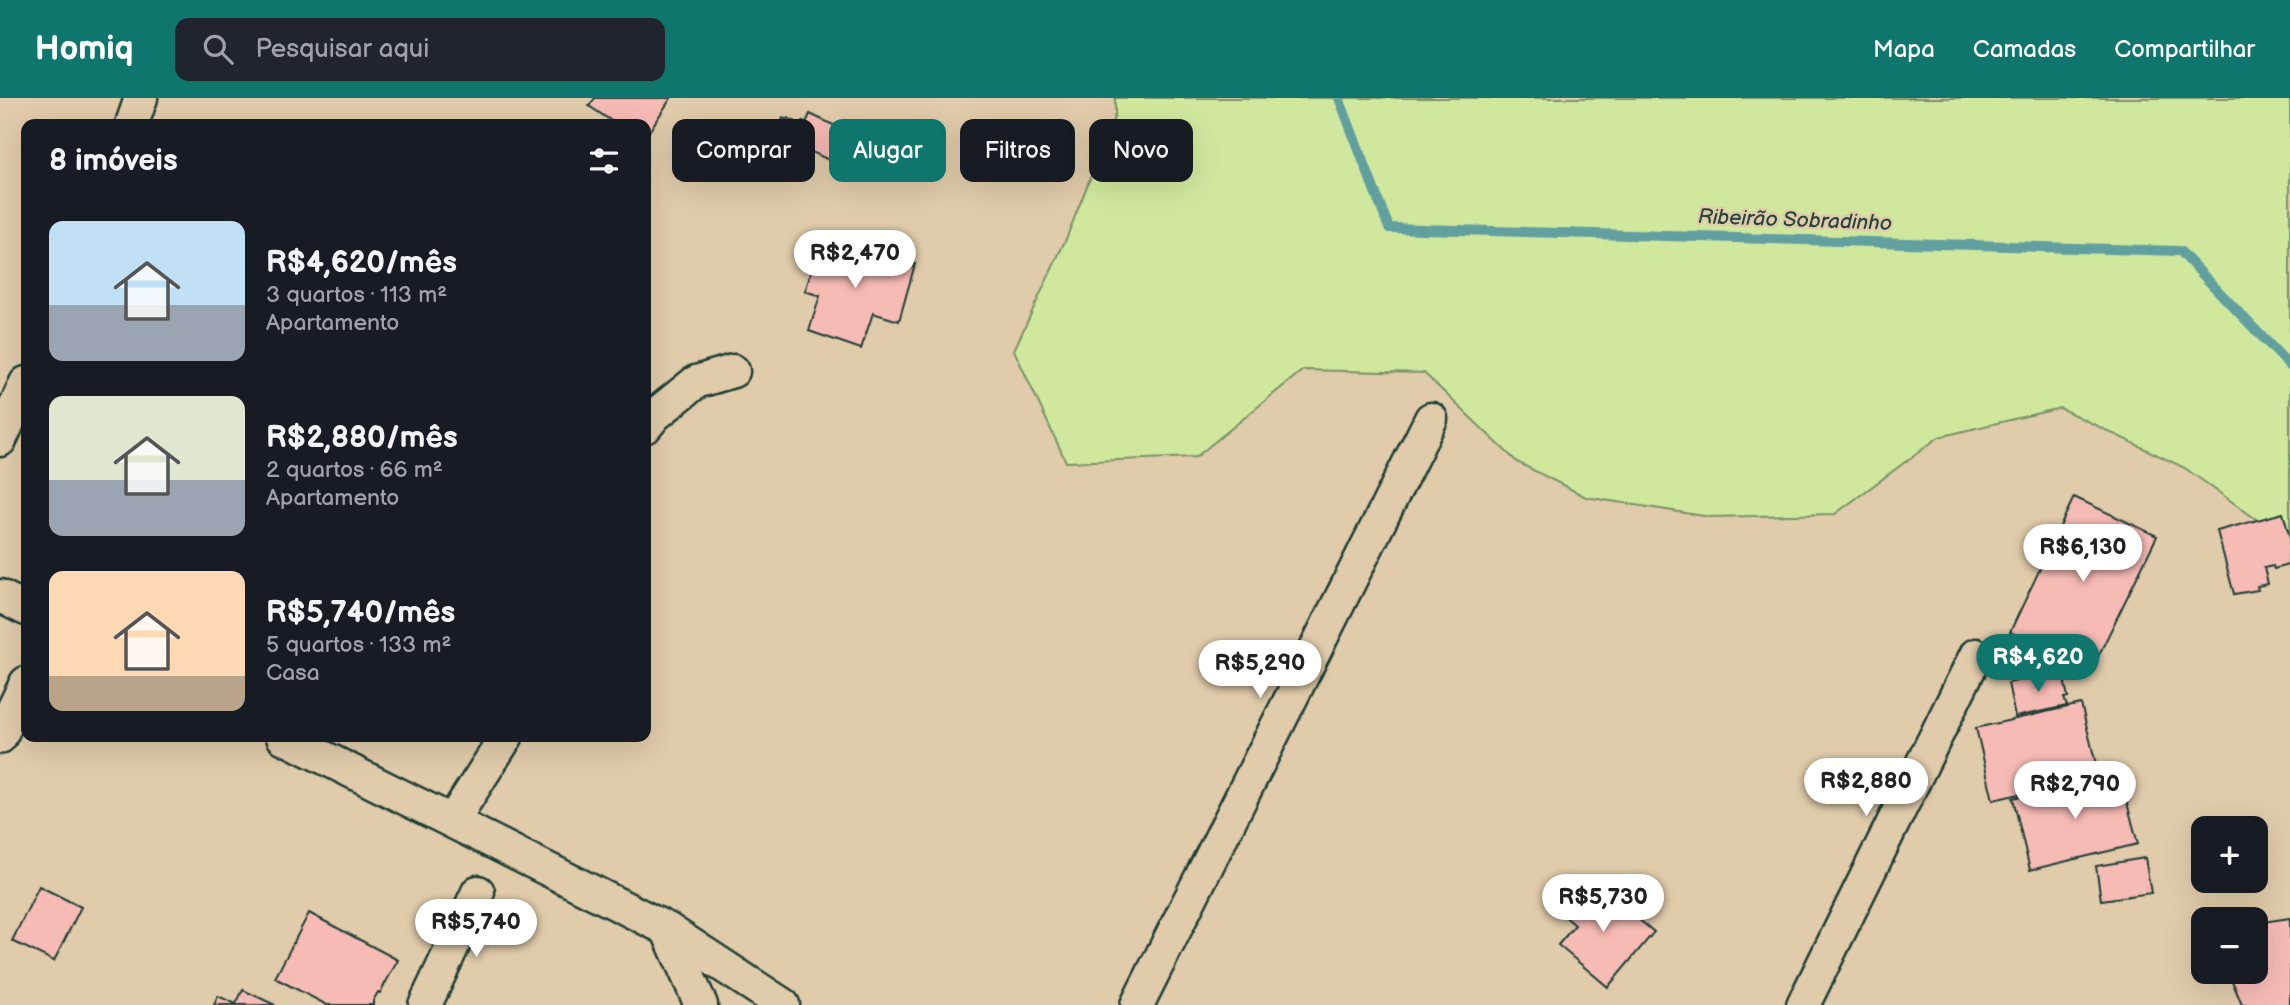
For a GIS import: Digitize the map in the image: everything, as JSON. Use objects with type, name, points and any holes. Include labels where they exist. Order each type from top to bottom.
[{"type":"street","points":[[134,119],[141,98]]},
{"type":"street","points":[[651,420],[696,382],[733,371]]},
{"type":"street","points":[[0,440],[21,394]]},
{"type":"street","points":[[1137,1005],[1431,419]]},
{"type":"street","points":[[0,596],[21,606]]},
{"type":"street","points":[[1803,1005],[1976,655]]},
{"type":"street","points":[[0,737],[21,693]]},
{"type":"street","points":[[294,742],[667,929],[783,1005]]},
{"type":"street","points":[[453,820],[503,742]]},
{"type":"street","points":[[425,1005],[478,892]]},
{"type":"street","points":[[667,929],[701,1005]]},
{"type":"green space","points":[[1115,98],[2290,98],[2290,546],[2185,468],[2060,408],[1939,437],[1835,514],[1710,517],[1586,497],[1517,462],[1424,373],[1303,370],[1196,457],[1066,462],[1014,350],[1066,239],[1089,181],[1193,182],[1193,119],[1113,119]]},
{"type":"building","points":[[595,98],[671,98],[651,128],[651,119],[608,119],[589,106]]},
{"type":"building","points":[[810,114],[829,123],[829,160],[815,154],[815,119],[808,119]]},
{"type":"building","points":[[823,235],[915,264],[899,321],[873,313],[861,349],[809,331],[820,296],[805,291]]},
{"type":"building","points":[[2074,497],[2157,536],[2091,671],[2010,632]]},
{"type":"building","points":[[2283,513],[2290,538],[2288,565],[2274,569],[2273,566],[2264,568],[2268,584],[2257,586],[2258,590],[2234,594],[2217,531]]},
{"type":"building","points":[[2062,671],[2068,697],[2064,698],[2067,706],[2015,717],[2008,683]]},
{"type":"building","points":[[2081,704],[2099,776],[1993,800],[1976,728]]},
{"type":"building","points":[[2119,773],[2138,844],[2030,870],[2013,798]]},
{"type":"building","points":[[2145,858],[2151,893],[2101,900],[2096,866]]},
{"type":"building","points":[[1586,883],[1598,893],[1602,889],[1654,932],[1608,987],[1558,945],[1575,925],[1561,913]]},
{"type":"building","points":[[39,886],[81,907],[54,961],[12,941]]},
{"type":"building","points":[[309,913],[398,960],[373,1005],[327,1005],[275,978]]},
{"type":"building","points":[[2290,918],[2290,1005],[2242,1005],[2233,984],[2268,984],[2268,921]]},
{"type":"building","points":[[243,990],[275,1005],[214,1005],[218,996],[236,1004]]},
{"type":"waterway","name":"Ribeirão Sobradinho","points":[[1339,98],[1389,228],[2180,251],[2290,366]]}]
